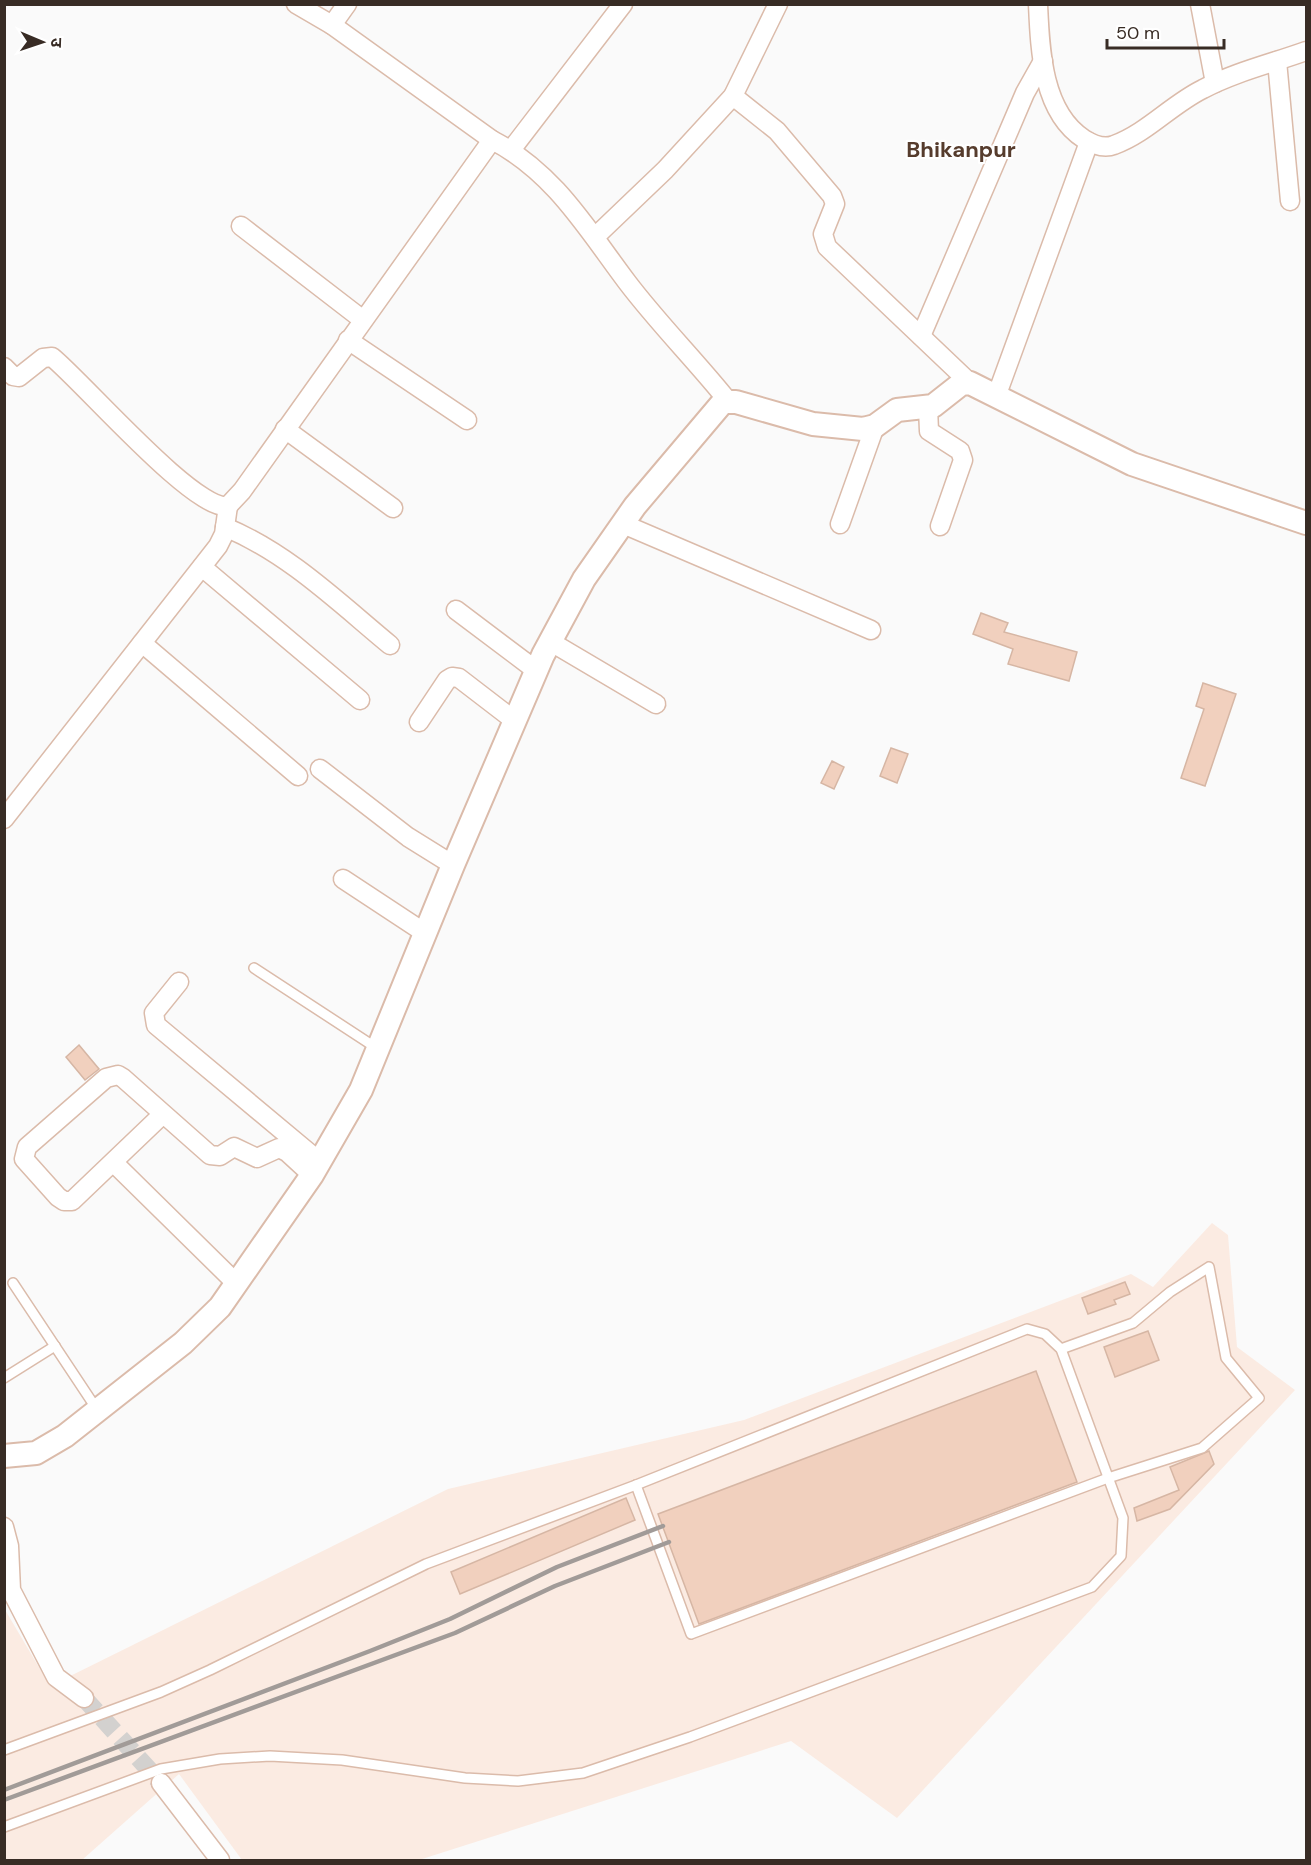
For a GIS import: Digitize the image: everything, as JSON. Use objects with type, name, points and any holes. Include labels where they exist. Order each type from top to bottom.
[{"type":"street","points":[[296,4],[332,25],[492,140],[512,150],[566,198],[596,236],[627,282],[728,401],[813,424],[863,429],[875,426],[897,410],[928,408],[938,404],[961,384],[970,383]]},
{"type":"street","points":[[332,25],[347,4]]},
{"type":"street","points":[[512,150],[622,4]]},
{"type":"street","points":[[596,236],[665,170],[733,96],[778,4]]},
{"type":"street","points":[[1038,4],[1043,61],[1055,105],[1078,135],[1100,146],[1113,146],[1190,96],[1215,83],[1306,51]]},
{"type":"street","points":[[1200,4],[1215,83]]},
{"type":"street","points":[[921,336],[1024,93],[1043,61]]},
{"type":"street","points":[[1277,61],[1290,201]]},
{"type":"street","points":[[733,96],[777,131],[832,196],[835,204],[822,234],[827,247],[970,383],[1132,464],[1306,523]]},
{"type":"street","points":[[4,819],[218,546],[225,527],[228,506],[235,500],[492,140]]},
{"type":"street","points":[[996,397],[1089,142]]},
{"type":"street","points":[[241,226],[363,320]]},
{"type":"street","points":[[348,340],[467,420]]},
{"type":"street","points":[[4,367],[13,376],[19,377],[43,358],[52,357],[124,429],[168,468],[214,505],[228,506]]},
{"type":"street","points":[[4,1456],[36,1453],[65,1436],[183,1343],[220,1307],[316,1169],[361,1090],[515,721],[551,642],[584,579],[623,524],[720,406],[728,401]]},
{"type":"street","points":[[928,408],[929,431],[960,451],[963,460],[940,526]]},
{"type":"street","points":[[840,524],[875,426]]},
{"type":"street","points":[[285,429],[393,508]]},
{"type":"street","points":[[623,524],[871,630]]},
{"type":"street","points":[[225,527],[265,545],[286,560],[390,645]]},
{"type":"street","points":[[202,567],[360,700]]},
{"type":"street","points":[[456,610],[537,671]]},
{"type":"street","points":[[551,642],[656,704]]},
{"type":"street","points":[[142,643],[298,776]]},
{"type":"street","points":[[418,722],[447,680],[452,677],[459,678],[515,721]]},
{"type":"street","points":[[320,769],[408,837],[453,865]]},
{"type":"street","points":[[343,879],[425,933]]},
{"type":"street","points":[[179,982],[154,1013],[156,1025],[316,1169]]},
{"type":"street","points":[[163,1114],[79,1197],[72,1201],[64,1201],[27,1164],[24,1152],[111,1075],[123,1078],[210,1155],[220,1156],[234,1147],[257,1158],[279,1148],[316,1169]]},
{"type":"street","points":[[114,1163],[237,1284]]},
{"type":"street","points":[[4,1527],[11,1590],[57,1677],[84,1698]]},
{"type":"street","points":[[161,1783],[220,1860]]},
{"type":"lane","points":[[254,968],[378,1048]]},
{"type":"lane","points":[[636,1485],[691,1634],[1108,1478],[1202,1448],[1259,1398],[1226,1358],[1209,1267],[1170,1292],[1133,1323],[1061,1349]]},
{"type":"lane","points":[[13,1283],[98,1411]]},
{"type":"lane","points":[[4,1750],[161,1692],[426,1564],[636,1485],[1027,1329],[1046,1334],[1061,1349],[1123,1518],[1121,1556],[1092,1587],[690,1737],[583,1773],[518,1781],[465,1778],[342,1761],[270,1756],[220,1759],[161,1769],[4,1827]]},
{"type":"lane","points":[[4,1378],[55,1346]]},
{"type":"shaded area","points":[[1212,1223],[1228,1235],[1237,1347],[1295,1390],[897,1818],[791,1741],[419,1860],[242,1860],[179,1774],[82,1860],[5,1860],[4,1608],[50,1686],[448,1489],[744,1420],[1131,1274],[1153,1287]]},
{"type":"building","points":[[981,613],[1008,623],[1004,632],[1077,652],[1069,681],[1008,664],[1013,649],[973,634]]},
{"type":"building","points":[[1203,683],[1236,694],[1205,786],[1181,778],[1204,709],[1196,706]]},
{"type":"building","points":[[891,748],[908,754],[897,783],[880,776]]},
{"type":"building","points":[[832,761],[844,767],[834,789],[821,783]]},
{"type":"building","points":[[79,1045],[99,1069],[85,1080],[66,1057]]},
{"type":"building","points":[[1125,1282],[1130,1294],[1114,1300],[1116,1304],[1088,1314],[1082,1298]]},
{"type":"building","points":[[1148,1331],[1159,1360],[1115,1377],[1104,1347]]},
{"type":"building","points":[[1036,1371],[1077,1482],[699,1624],[658,1514]]},
{"type":"building","points":[[1209,1451],[1214,1464],[1170,1509],[1137,1521],[1134,1508],[1179,1490],[1170,1467]]},
{"type":"building","points":[[626,1498],[635,1520],[460,1594],[451,1572]]},
{"type":"tunnel","points":[[84,1698],[161,1783]]},
{"type":"railway","points":[[4,1790],[450,1619],[557,1567],[663,1526]]},
{"type":"railway","points":[[4,1800],[455,1633],[555,1586],[669,1542]]},
{"type":"district","name":"Bhikanpur","points":[[961,149]]}]
